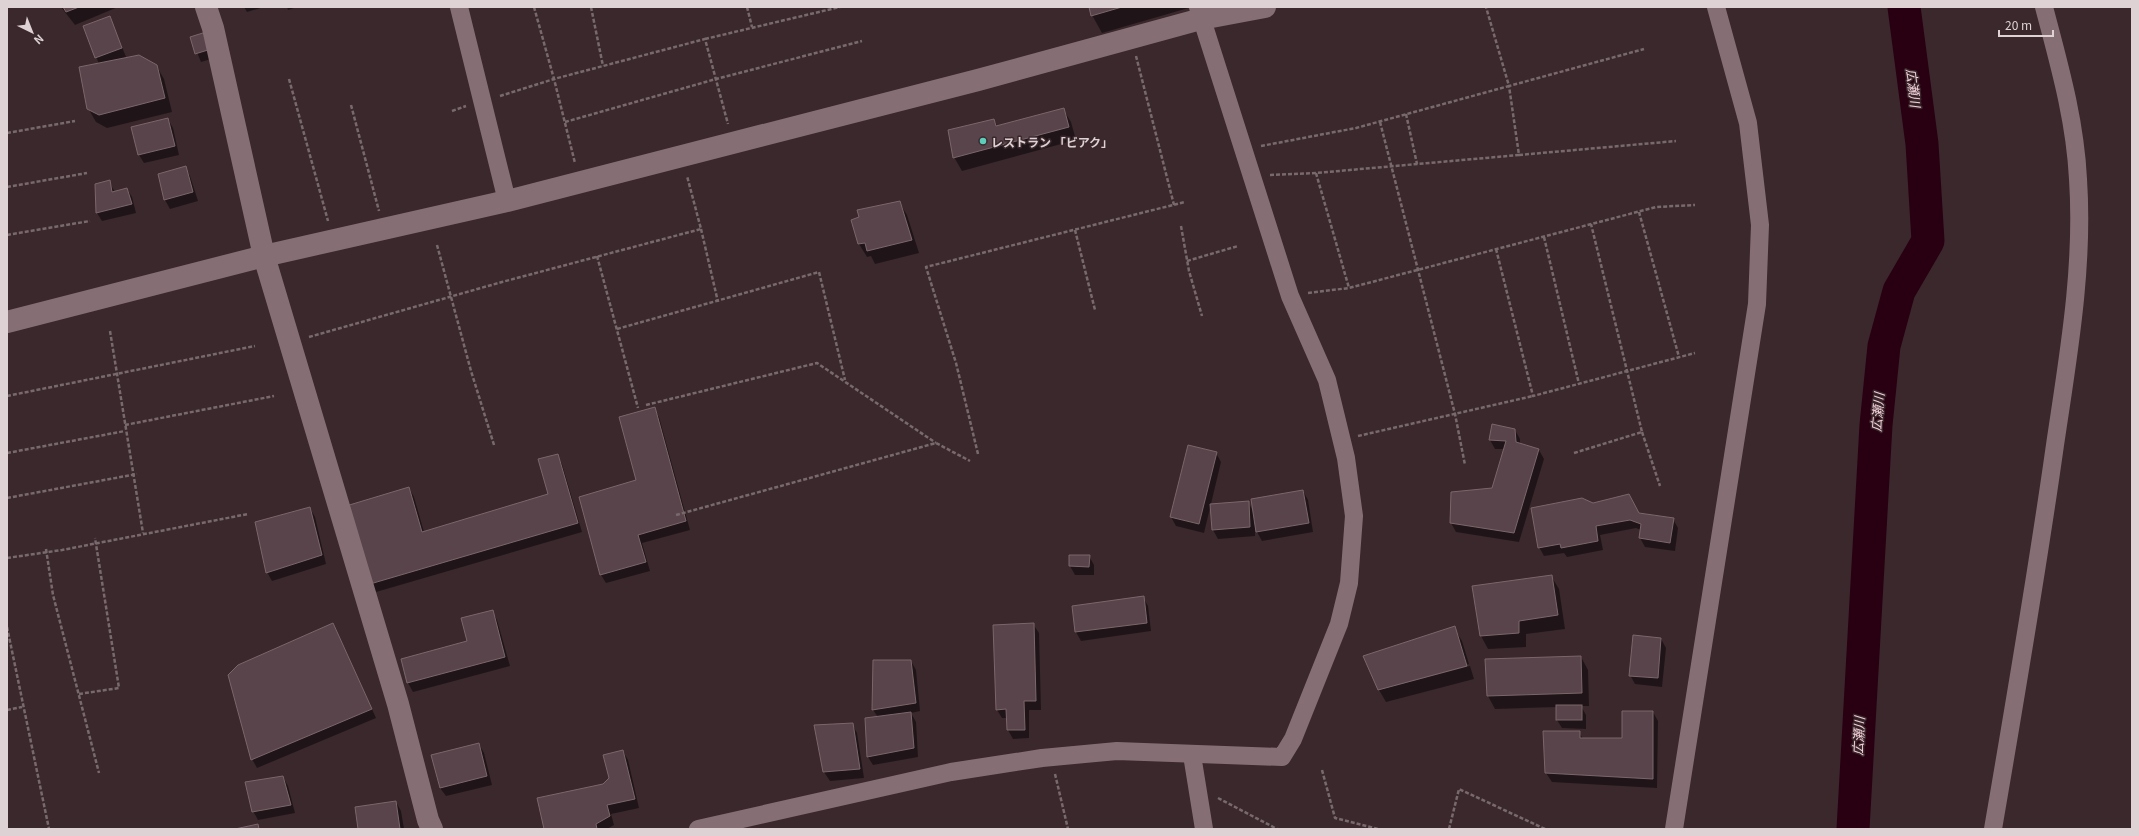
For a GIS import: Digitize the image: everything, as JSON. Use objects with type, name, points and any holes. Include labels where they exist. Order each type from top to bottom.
[{"type":"street","points":[[206,7],[213,28],[264,256],[398,704],[428,820],[432,829]]},
{"type":"street","points":[[458,7],[507,201]]},
{"type":"street","points":[[7,322],[264,256],[507,201],[978,80],[1199,13],[1265,7]]},
{"type":"street","points":[[1674,829],[1757,304],[1760,225],[1748,123],[1716,7]]},
{"type":"street","points":[[1993,829],[2037,572],[2073,327],[2079,227],[2078,179],[2070,105],[2044,7]]},
{"type":"street","points":[[698,829],[951,772],[1042,758],[1116,751],[1192,755],[1282,757],[1293,739],[1339,624],[1349,583],[1354,516],[1342,440],[1327,380],[1290,296],[1199,13]]},
{"type":"street","points":[[1192,755],[1204,829]]},
{"type":"path","points":[[534,7],[576,166]]},
{"type":"path","points":[[591,7],[603,66]]},
{"type":"path","points":[[747,7],[752,27]]},
{"type":"path","points":[[495,97],[554,79],[705,38],[840,7]]},
{"type":"path","points":[[1486,7],[1509,86],[1519,155]]},
{"type":"path","points":[[705,38],[730,132]]},
{"type":"path","points":[[565,122],[716,79],[862,41]]},
{"type":"path","points":[[1243,149],[1356,128],[1644,49]]},
{"type":"path","points":[[1134,50],[1174,205]]},
{"type":"path","points":[[288,79],[329,225]]},
{"type":"path","points":[[452,111],[474,104]]},
{"type":"path","points":[[351,105],[384,230]]},
{"type":"path","points":[[1406,114],[1418,164]]},
{"type":"path","points":[[7,133],[75,121]]},
{"type":"path","points":[[1380,122],[1455,414],[1465,465]]},
{"type":"path","points":[[1251,176],[1316,173],[1676,141]]},
{"type":"path","points":[[7,187],[87,173]]},
{"type":"path","points":[[1316,173],[1349,288]]},
{"type":"path","points":[[304,338],[502,282],[701,229],[687,176]]},
{"type":"path","points":[[978,454],[956,363],[926,267],[1185,202]]},
{"type":"path","points":[[1290,296],[1349,288],[1656,207],[1695,205]]},
{"type":"path","points":[[1640,212],[1679,357]]},
{"type":"path","points":[[7,235],[90,221]]},
{"type":"path","points":[[699,221],[718,302]]},
{"type":"path","points":[[1591,224],[1642,432],[1660,486]]},
{"type":"path","points":[[1181,226],[1187,261],[1202,316]]},
{"type":"path","points":[[1076,230],[1095,310]]},
{"type":"path","points":[[1544,237],[1579,384]]},
{"type":"path","points":[[437,246],[471,371],[494,445]]},
{"type":"path","points":[[1187,261],[1238,246]]},
{"type":"path","points":[[1496,249],[1533,396]]},
{"type":"path","points":[[596,256],[638,408]]},
{"type":"path","points":[[617,329],[819,272],[845,380]]},
{"type":"path","points":[[110,332],[124,425],[143,533]]},
{"type":"path","points":[[7,396],[116,373],[165,366],[255,346]]},
{"type":"path","points":[[1342,440],[1533,396],[1695,353]]},
{"type":"path","points":[[646,405],[817,363],[936,443],[970,462]]},
{"type":"path","points":[[124,425],[274,396]]},
{"type":"path","points":[[7,454],[126,431]]},
{"type":"path","points":[[1574,452],[1642,432]]},
{"type":"path","points":[[676,515],[936,443]]},
{"type":"path","points":[[7,498],[136,474]]},
{"type":"path","points":[[7,558],[62,550],[248,514]]},
{"type":"path","points":[[79,694],[118,688],[95,538]]},
{"type":"path","points":[[46,549],[53,595],[99,773]]},
{"type":"path","points":[[7,627],[49,829]]},
{"type":"path","points":[[7,710],[22,707]]},
{"type":"path","points":[[1054,768],[1068,829]]},
{"type":"path","points":[[1322,770],[1335,818],[1378,829]]},
{"type":"path","points":[[1449,829],[1459,789],[1545,829]]},
{"type":"path","points":[[1217,798],[1277,829]]},
{"type":"building","points":[[63,7],[79,7],[66,12]]},
{"type":"building","points":[[1089,7],[1122,7],[1091,16]]},
{"type":"building","points":[[110,16],[122,48],[95,58],[83,26]]},
{"type":"building","points":[[219,28],[224,45],[195,54],[190,37]]},
{"type":"building","points":[[139,55],[157,65],[165,98],[99,115],[87,109],[79,67]]},
{"type":"building","name":"レストラン 「ビアク」","points":[[1064,108],[1069,127],[953,158],[948,130],[994,119],[996,126]]},
{"type":"building","points":[[168,118],[175,146],[138,155],[131,127]]},
{"type":"building","points":[[186,166],[193,192],[164,200],[158,174]]},
{"type":"building","points":[[110,180],[112,192],[127,188],[132,204],[96,213],[95,184]]},
{"type":"building","points":[[900,201],[912,240],[867,251],[865,243],[858,244],[851,220],[859,217],[857,210]]},
{"type":"building","points":[[655,407],[686,521],[638,535],[646,562],[600,575],[579,497],[636,480],[619,417]]},
{"type":"building","points":[[1492,424],[1515,429],[1516,442],[1539,449],[1514,533],[1450,523],[1451,492],[1492,488],[1506,441],[1489,440]]},
{"type":"building","points":[[1188,445],[1217,452],[1199,524],[1170,517]]},
{"type":"building","points":[[558,454],[578,523],[370,584],[346,506],[409,487],[422,532],[548,494],[538,459]]},
{"type":"building","points":[[1303,490],[1309,523],[1256,532],[1251,499]]},
{"type":"building","points":[[1629,494],[1639,513],[1674,518],[1670,543],[1639,538],[1641,524],[1630,520],[1596,526],[1598,541],[1561,548],[1560,544],[1538,548],[1531,508],[1582,498],[1593,503]]},
{"type":"building","points":[[1249,501],[1250,527],[1212,530],[1210,504]]},
{"type":"building","points":[[310,507],[322,555],[266,573],[255,522]]},
{"type":"building","points":[[1069,555],[1090,555],[1089,567],[1069,566]]},
{"type":"building","points":[[1552,575],[1558,615],[1519,621],[1519,633],[1480,636],[1472,586]]},
{"type":"building","points":[[1144,596],[1147,623],[1075,632],[1072,606]]},
{"type":"building","points":[[493,610],[505,657],[407,683],[401,659],[467,641],[461,618]]},
{"type":"building","points":[[333,623],[372,709],[251,760],[228,675],[238,665]]},
{"type":"building","points":[[1034,623],[1036,701],[1024,701],[1025,730],[1007,730],[1006,709],[996,710],[993,625]]},
{"type":"building","points":[[1455,626],[1467,666],[1378,690],[1363,656]]},
{"type":"building","points":[[1633,635],[1661,638],[1658,678],[1629,676]]},
{"type":"building","points":[[1581,656],[1582,693],[1487,696],[1485,659]]},
{"type":"building","points":[[873,660],[911,660],[916,703],[872,710]]},
{"type":"building","points":[[1556,705],[1582,705],[1582,720],[1556,720]]},
{"type":"building","points":[[1622,711],[1653,711],[1653,779],[1545,773],[1543,731],[1580,731],[1580,738],[1622,738]]},
{"type":"building","points":[[911,712],[914,748],[867,757],[865,718]]},
{"type":"building","points":[[853,723],[860,769],[823,772],[814,725]]},
{"type":"building","points":[[479,743],[487,776],[440,788],[431,755]]},
{"type":"building","points":[[623,750],[635,799],[607,805],[610,816],[596,824],[597,829],[544,829],[537,798],[603,784],[609,778],[603,755]]},
{"type":"building","points":[[283,776],[291,805],[252,812],[245,782]]},
{"type":"building","points":[[396,801],[400,829],[358,829],[355,807]]},
{"type":"building","points":[[258,824],[259,829],[235,829]]},
{"type":"waterway","name":"広瀬川","points":[[1853,829],[1876,425],[1884,346],[1899,291],[1928,241],[1922,144],[1904,7]]},
{"type":"place","name":"レストラン 「ビアク」","points":[[983,141]]}]
